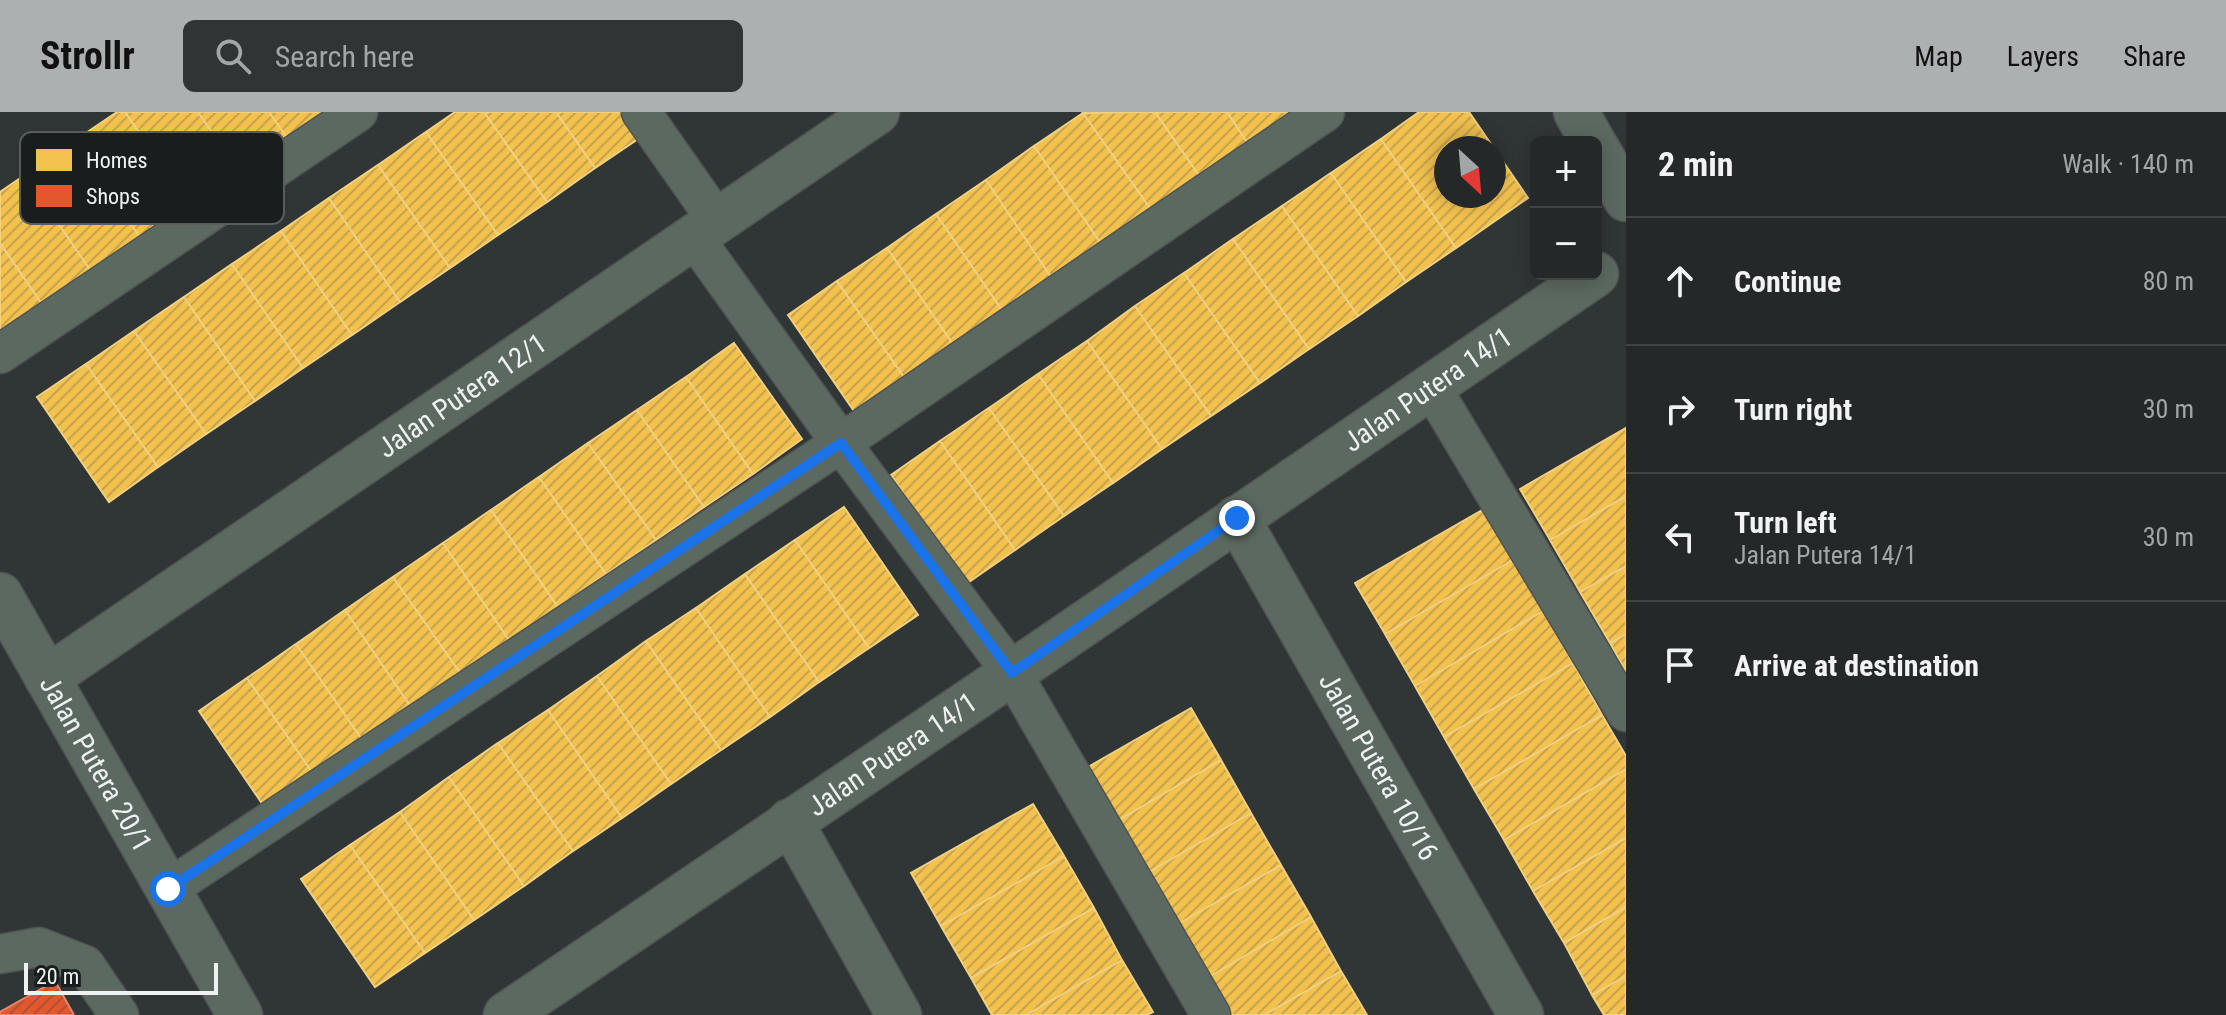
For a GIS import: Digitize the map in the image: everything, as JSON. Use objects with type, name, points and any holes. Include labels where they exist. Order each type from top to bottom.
[{"type":"street","name":"Jalan Putera 12/1","points":[[47,678],[877,112]]},
{"type":"street","points":[[1576,112],[1590,136]]},
{"type":"street","points":[[1602,156],[1626,199]]},
{"type":"street","name":"Jalan Putera 14/1","points":[[1602,270],[1626,253]]},
{"type":"street","name":"Jalan Putera 14/1","points":[[527,1009],[790,821],[1587,280]]},
{"type":"street","name":"Jalan Putera 10/16","points":[[1237,518],[1521,1015]]},
{"type":"street","name":"Jalan Putera 20/1","points":[[0,595],[240,1015]]},
{"type":"street","points":[[790,821],[899,1015]]},
{"type":"lane","points":[[284,162],[358,112]]},
{"type":"lane","points":[[641,112],[706,229],[841,443],[1012,673],[1211,1015]]},
{"type":"lane","points":[[168,889],[841,443],[1325,112]]},
{"type":"lane","points":[[0,354],[192,224]]},
{"type":"lane","points":[[1430,385],[1626,712]]},
{"type":"lane","points":[[0,954],[39,947],[85,965],[119,1015]]},
{"type":"building: Homes","points":[[117,112],[125,112],[139,132],[87,132]]},
{"type":"building: Homes","points":[[125,112],[198,112],[212,132],[139,132]]},
{"type":"building: Homes","points":[[198,112],[269,112],[283,132],[212,132]]},
{"type":"building: Homes","points":[[269,112],[334,112],[290,142]]},
{"type":"building: Homes","points":[[455,112],[484,112],[547,202],[498,235],[426,132]]},
{"type":"building: Homes","points":[[484,112],[556,112],[595,168],[547,202]]},
{"type":"building: Homes","points":[[556,112],[628,112],[644,135],[595,168]]},
{"type":"building: Homes","points":[[1155,112],[1227,112],[1249,145],[1201,178]]},
{"type":"building: Homes","points":[[1155,112],[1201,178],[1152,211],[1083,113]]},
{"type":"building: Homes","points":[[1227,112],[1297,112],[1249,145]]},
{"type":"building: Homes","points":[[1419,112],[1469,112],[1486,136],[1434,136],[1434,208],[1506,208],[1506,166],[1528,198],[1456,248],[1381,139]]},
{"type":"building: Homes","points":[[1083,113],[1152,211],[1102,245],[1034,146]]},
{"type":"building: Homes","points":[[426,132],[498,235],[450,268],[378,165]]},
{"type":"building: Homes","points":[[1381,139],[1456,248],[1406,282],[1331,173]]},
{"type":"building: Homes","points":[[1034,146],[1102,245],[1053,280],[986,180]]},
{"type":"building: Homes","points":[[378,165],[450,268],[400,302],[329,198]]},
{"type":"building: Homes","points":[[1331,173],[1406,282],[1358,316],[1282,206]]},
{"type":"building: Homes","points":[[20,178],[20,224],[59,224],[95,277],[46,310],[0,243],[0,192]]},
{"type":"building: Homes","points":[[986,180],[1053,280],[1004,313],[936,214]]},
{"type":"building: Homes","points":[[329,198],[400,302],[352,335],[281,231]]},
{"type":"building: Homes","points":[[1282,206],[1358,316],[1309,349],[1233,239]]},
{"type":"building: Homes","points":[[936,214],[1004,313],[955,347],[887,248]]},
{"type":"building: Homes","points":[[59,224],[131,224],[144,243],[95,277]]},
{"type":"building: Homes","points":[[131,224],[172,224],[144,243]]},
{"type":"building: Homes","points":[[281,231],[352,335],[303,368],[232,264]]},
{"type":"building: Homes","points":[[1233,239],[1309,349],[1260,383],[1184,273]]},
{"type":"building: Homes","points":[[0,243],[46,310],[0,341]]},
{"type":"building: Homes","points":[[887,248],[955,347],[906,380],[837,281]]},
{"type":"building: Homes","points":[[232,264],[303,368],[255,401],[184,297]]},
{"type":"building: Homes","points":[[1184,273],[1260,383],[1211,416],[1135,306]]},
{"type":"building: Homes","points":[[837,281],[906,380],[856,414],[788,315]]},
{"type":"building: Homes","points":[[184,297],[255,401],[206,434],[134,331]]},
{"type":"building: Homes","points":[[1135,306],[1211,416],[1162,449],[1087,341]]},
{"type":"building: Homes","points":[[134,331],[206,434],[158,467],[86,364]]},
{"type":"building: Homes","points":[[1087,341],[1162,449],[1113,483],[1038,374]]},
{"type":"building: Homes","points":[[734,343],[802,439],[753,474],[686,377]]},
{"type":"building: Homes","points":[[86,364],[158,467],[109,502],[37,397]]},
{"type":"building: Homes","points":[[1038,374],[1113,483],[1064,516],[989,408]]},
{"type":"building: Homes","points":[[686,377],[753,474],[704,507],[637,410]]},
{"type":"building: Homes","points":[[989,408],[1064,516],[1015,550],[940,441]]},
{"type":"building: Homes","points":[[637,410],[704,507],[656,540],[588,443]]},
{"type":"building: Homes","points":[[1626,428],[1626,496],[1550,540],[1520,489]]},
{"type":"building: Homes","points":[[940,441],[1015,550],[966,584],[891,475]]},
{"type":"building: Homes","points":[[588,443],[656,540],[606,574],[539,477]]},
{"type":"building: Homes","points":[[539,477],[606,574],[558,607],[491,510]]},
{"type":"building: Homes","points":[[1626,496],[1626,566],[1580,592],[1550,540]]},
{"type":"building: Homes","points":[[844,507],[918,615],[869,648],[795,540]]},
{"type":"building: Homes","points":[[1484,509],[1513,560],[1385,634],[1355,583]]},
{"type":"building: Homes","points":[[491,510],[558,607],[509,640],[443,543]]},
{"type":"building: Homes","points":[[795,540],[869,648],[819,682],[745,574]]},
{"type":"building: Homes","points":[[443,543],[509,640],[461,674],[393,577]]},
{"type":"building: Homes","points":[[1513,560],[1543,611],[1415,686],[1385,634]]},
{"type":"building: Homes","points":[[1626,566],[1626,634],[1610,643],[1580,592]]},
{"type":"building: Homes","points":[[745,574],[819,682],[770,717],[696,608]]},
{"type":"building: Homes","points":[[393,577],[461,674],[411,707],[345,610]]},
{"type":"building: Homes","points":[[696,608],[770,717],[721,750],[646,641]]},
{"type":"building: Homes","points":[[345,610],[411,707],[363,741],[296,644]]},
{"type":"building: Homes","points":[[1543,611],[1573,663],[1444,737],[1415,686]]},
{"type":"building: Homes","points":[[1626,634],[1626,672],[1610,643]]},
{"type":"building: Homes","points":[[646,641],[721,750],[671,784],[597,676]]},
{"type":"building: Homes","points":[[296,644],[363,741],[314,775],[247,678]]},
{"type":"building: Homes","points":[[1573,663],[1602,715],[1474,789],[1444,737]]},
{"type":"building: Homes","points":[[597,676],[671,784],[622,818],[548,710]]},
{"type":"building: Homes","points":[[247,678],[314,775],[265,808],[199,711]]},
{"type":"building: Homes","points":[[1191,708],[1221,760],[1119,820],[1088,767]]},
{"type":"building: Homes","points":[[548,710],[622,818],[573,851],[498,743]]},
{"type":"building: Homes","points":[[1602,715],[1626,756],[1626,769],[1504,840],[1474,789]]},
{"type":"building: Homes","points":[[498,743],[573,851],[524,886],[449,777]]},
{"type":"building: Homes","points":[[1221,760],[1251,813],[1149,872],[1119,820]]},
{"type":"building: Homes","points":[[1626,769],[1626,838],[1533,891],[1504,840]]},
{"type":"building: Homes","points":[[449,777],[524,886],[474,920],[400,812]]},
{"type":"building: Homes","points":[[1033,804],[1064,856],[941,926],[911,873]]},
{"type":"building: Homes","points":[[400,812],[474,920],[425,953],[350,845]]},
{"type":"building: Homes","points":[[1251,813],[1281,865],[1178,924],[1149,872]]},
{"type":"building: Homes","points":[[1626,838],[1626,907],[1564,943],[1533,891]]},
{"type":"building: Homes","points":[[350,845],[425,953],[375,987],[301,879]]},
{"type":"building: Homes","points":[[1064,856],[1094,908],[971,978],[941,926]]},
{"type":"building: Homes","points":[[1281,865],[1311,917],[1209,977],[1178,924]]},
{"type":"building: Homes","points":[[1626,907],[1626,976],[1592,995],[1564,943]]},
{"type":"building: Homes","points":[[1094,908],[1122,960],[1026,1015],[992,1015],[971,978]]},
{"type":"building: Homes","points":[[1311,917],[1341,971],[1264,1015],[1231,1015],[1209,977]]},
{"type":"building: Homes","points":[[1122,960],[1153,1012],[1147,1015],[1026,1015]]},
{"type":"building: Homes","points":[[1341,971],[1367,1015],[1264,1015]]},
{"type":"building: Homes","points":[[1626,976],[1626,1015],[1604,1015],[1592,995]]},
{"type":"building: Shops","points":[[55,981],[74,1015],[0,1015],[0,1012]]},
{"type":"route","points":[[168,889],[841,443],[1012,673],[1237,518]]}]
